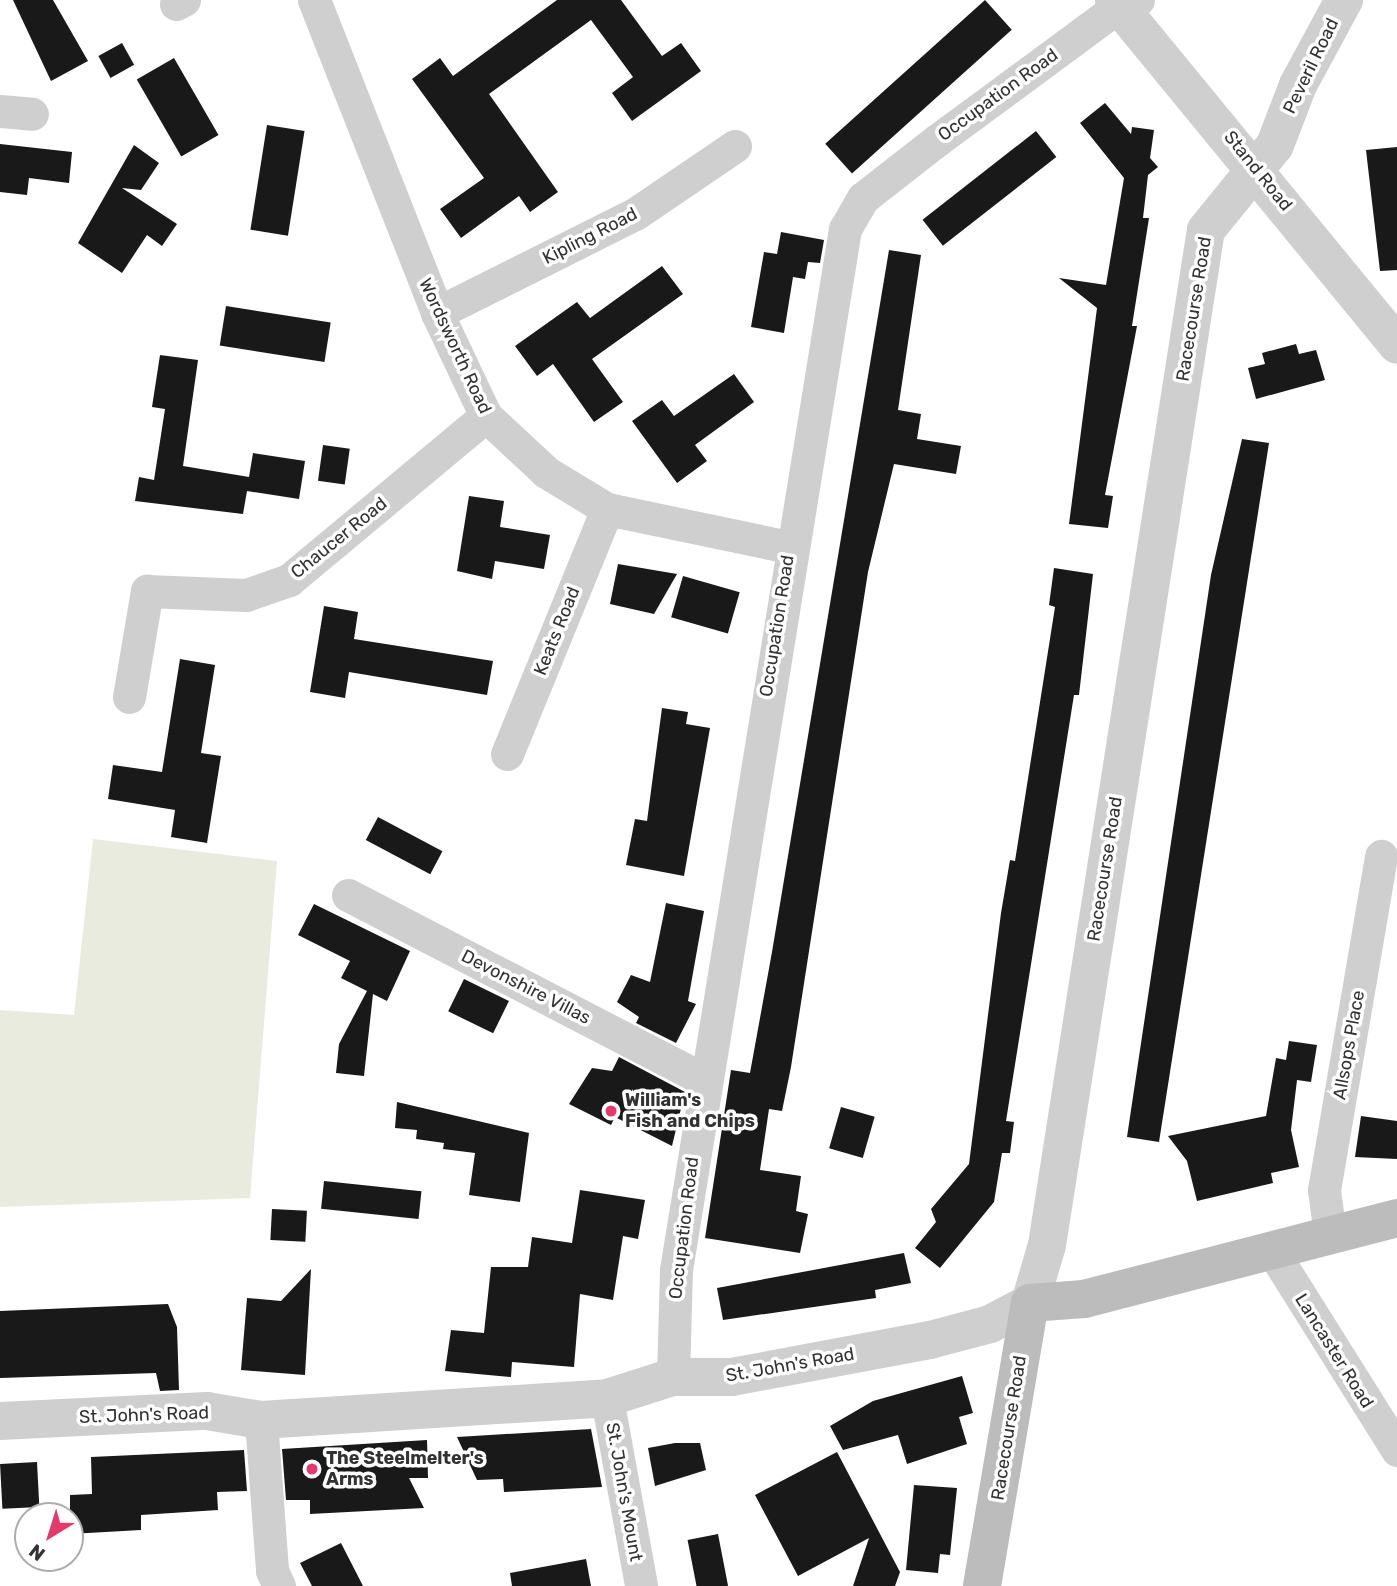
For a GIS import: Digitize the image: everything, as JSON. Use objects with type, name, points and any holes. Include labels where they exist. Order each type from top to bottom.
[{"type":"main road","name":"St. John's Road","points":[[1030,1303],[1083,1299],[1397,1218]]},
{"type":"main road","name":"Racecourse Road","points":[[982,1586],[1030,1303]]},
{"type":"street","name":"Wordsworth Road","points":[[314,0],[437,313],[486,416],[546,471],[607,509],[789,547]]},
{"type":"street","name":"Peveril Road","points":[[1256,167],[1275,145],[1298,85],[1344,0]]},
{"type":"street","name":"Stand Road","points":[[1124,2],[1397,345]]},
{"type":"street","name":"Occupation Road","points":[[673,1377],[676,1270],[789,547],[845,229],[863,198],[1124,2]]},
{"type":"street","name":"Kipling Road","points":[[437,313],[635,214],[735,146]]},
{"type":"street","name":"Racecourse Road","points":[[1030,1303],[1046,1245],[1206,230],[1256,167]]},
{"type":"street","name":"Chaucer Road","points":[[129,697],[147,591],[246,595],[289,580],[486,416]]},
{"type":"street","name":"Keats Road","points":[[507,754],[607,509]]},
{"type":"street","name":"Allsops Place","points":[[1330,1235],[1324,1190],[1381,856]]},
{"type":"street","name":"Devonshire Villas","points":[[348,895],[705,1080]]},
{"type":"street","name":"Lancaster Road","points":[[1273,1252],[1397,1450]]},
{"type":"street","name":"St. John's Road","points":[[0,1420],[207,1411],[261,1420],[607,1398],[673,1377],[732,1377],[930,1340],[990,1324],[1030,1303]]},
{"type":"street","name":"St. John's Mount","points":[[607,1398],[641,1586]]},
{"type":"street","points":[[261,1420],[271,1560],[279,1586]]},
{"type":"shaded area","points":[[93,839],[277,861],[250,1198],[0,1207],[0,1010],[74,1015]]},
{"type":"building","points":[[13,0],[53,0],[88,61],[51,81]]},
{"type":"building","points":[[557,0],[621,0],[662,56],[681,43],[701,71],[632,121],[612,93],[633,77],[591,20],[489,94],[558,192],[530,212],[519,196],[461,238],[440,209],[484,178],[412,79],[440,58],[453,76]]},
{"type":"building","points":[[985,0],[1012,30],[852,174],[825,144]]},
{"type":"building","points":[[122,43],[134,65],[111,78],[98,56]]},
{"type":"building","points":[[174,58],[218,135],[181,157],[137,80]]},
{"type":"building","points":[[1105,103],[1131,134],[1132,127],[1154,130],[1150,158],[1158,167],[1148,175],[1143,218],[1149,218],[1132,326],[1137,326],[1105,495],[1113,496],[1108,528],[1069,524],[1097,308],[1059,278],[1106,285],[1124,178],[1080,123]]},
{"type":"building","points":[[267,125],[305,131],[288,236],[250,230]]},
{"type":"building","points":[[1036,131],[1056,157],[943,246],[923,220]]},
{"type":"building","points":[[0,144],[72,152],[69,183],[29,178],[27,195],[0,192]]},
{"type":"building","points":[[134,145],[159,163],[141,190],[122,188],[177,224],[162,246],[147,235],[122,273],[78,243]]},
{"type":"building","points":[[1397,147],[1397,270],[1380,271],[1366,150]]},
{"type":"building","points":[[781,232],[824,240],[820,263],[808,262],[805,279],[793,277],[784,333],[751,327],[764,252],[777,254]]},
{"type":"building","points":[[889,250],[921,255],[898,410],[921,414],[917,439],[961,446],[956,474],[894,464],[868,572],[791,1067],[782,1111],[769,1109],[760,1170],[801,1176],[796,1211],[808,1214],[800,1253],[705,1238],[731,1070],[750,1073]]},
{"type":"building","points":[[662,266],[683,294],[592,359],[623,402],[594,422],[553,364],[537,376],[515,346],[577,302],[590,318]]},
{"type":"building","points":[[226,306],[331,323],[324,362],[220,346]]},
{"type":"building","points":[[1296,344],[1299,354],[1316,350],[1325,380],[1256,399],[1248,368],[1265,364],[1262,353]]},
{"type":"building","points":[[160,355],[198,360],[183,466],[249,477],[253,453],[305,461],[299,499],[247,491],[243,514],[135,501],[139,477],[154,480],[165,409],[152,407]]},
{"type":"building","points":[[734,374],[754,402],[695,445],[707,461],[677,483],[632,421],[662,400],[674,416]]},
{"type":"building","points":[[1242,439],[1269,443],[1159,1142],[1127,1137],[1211,575]]},
{"type":"building","points":[[323,445],[350,449],[345,484],[318,481]]},
{"type":"building","points":[[469,496],[504,501],[500,527],[550,535],[544,569],[495,561],[492,579],[457,571]]},
{"type":"building","points":[[618,564],[677,574],[654,614],[610,604]]},
{"type":"building","points":[[1054,568],[1093,574],[1079,695],[1074,695],[1006,1121],[1014,1122],[1010,1153],[1002,1153],[994,1202],[940,1268],[915,1248],[936,1222],[931,1209],[969,1164],[1001,913],[1010,860],[1015,861],[1055,607],[1049,605]]},
{"type":"building","points":[[683,576],[740,592],[728,634],[671,617]]},
{"type":"building","points":[[324,606],[358,612],[354,639],[493,661],[487,695],[349,672],[345,698],[310,692]]},
{"type":"building","points":[[180,659],[215,665],[201,753],[221,756],[207,843],[171,837],[175,810],[108,799],[113,765],[162,772]]},
{"type":"building","points":[[662,708],[688,712],[686,724],[710,728],[684,876],[626,865],[635,819],[647,821]]},
{"type":"building","points":[[378,817],[442,851],[430,874],[366,840]]},
{"type":"building","points":[[666,903],[704,911],[688,1001],[696,1004],[676,1043],[636,1023],[639,1017],[617,1002],[631,975],[650,982]]},
{"type":"building","points":[[314,904],[410,951],[387,1001],[373,994],[364,1076],[336,1073],[339,1044],[367,991],[341,978],[350,961],[298,935]]},
{"type":"building","points":[[464,979],[509,1001],[493,1033],[448,1011]]},
{"type":"building","points":[[1289,1041],[1317,1045],[1311,1082],[1297,1080],[1291,1130],[1299,1167],[1271,1173],[1273,1183],[1197,1201],[1187,1161],[1168,1136],[1266,1116],[1276,1058],[1286,1060]]},
{"type":"building","points":[[619,1057],[685,1092],[672,1146],[615,1117],[611,1125],[569,1104],[592,1068],[612,1071]]},
{"type":"building","points":[[397,1102],[529,1133],[520,1202],[469,1195],[475,1153],[443,1149],[444,1143],[416,1139],[417,1130],[395,1128]]},
{"type":"building","points":[[841,1107],[875,1117],[863,1158],[829,1148]]},
{"type":"building","points":[[1361,1116],[1397,1121],[1397,1159],[1355,1157]]},
{"type":"building","points":[[324,1181],[421,1191],[419,1219],[321,1209]]},
{"type":"building","points":[[580,1190],[645,1200],[638,1239],[623,1236],[613,1300],[580,1294],[574,1367],[512,1362],[511,1377],[445,1371],[451,1330],[484,1333],[491,1267],[528,1267],[532,1237],[572,1243]]},
{"type":"building","points":[[272,1209],[307,1211],[305,1242],[270,1240]]},
{"type":"building","points":[[904,1253],[911,1283],[875,1290],[876,1298],[723,1320],[717,1288]]},
{"type":"building","points":[[311,1269],[305,1375],[241,1370],[247,1298],[281,1301]]},
{"type":"building","points":[[168,1304],[177,1327],[179,1390],[160,1391],[156,1373],[0,1378],[0,1311]]},
{"type":"building","points":[[962,1376],[973,1413],[959,1417],[967,1444],[907,1464],[898,1435],[843,1450],[830,1426],[873,1401]]},
{"type":"building","points":[[591,1429],[602,1487],[504,1492],[503,1479],[477,1480],[457,1437]]},
{"type":"building","points":[[427,1440],[428,1478],[409,1478],[424,1508],[310,1514],[310,1500],[286,1500],[282,1449]]},
{"type":"building","points":[[675,1443],[700,1443],[706,1470],[655,1486],[648,1448]]},
{"type":"building","points":[[244,1450],[247,1491],[217,1492],[218,1510],[141,1515],[141,1530],[84,1533],[84,1502],[70,1502],[70,1495],[92,1494],[91,1457]]},
{"type":"building","points":[[837,1452],[900,1572],[895,1586],[853,1586],[869,1538],[798,1576],[755,1495]]},
{"type":"building","points":[[37,1462],[39,1502],[14,1502],[14,1508],[2,1509],[0,1464]]},
{"type":"building","points":[[914,1485],[957,1488],[950,1555],[940,1554],[938,1573],[906,1570]]},
{"type":"building","points":[[718,1534],[728,1586],[697,1586],[688,1540]]},
{"type":"building","points":[[341,1543],[363,1586],[312,1586],[300,1563]]},
{"type":"building","points":[[586,1559],[591,1586],[512,1586],[510,1573]]},
{"type":"place","name":"William's Fish and Chips","points":[[611,1111]]},
{"type":"place","name":"The Steelmelter's Arms","points":[[312,1469]]}]
